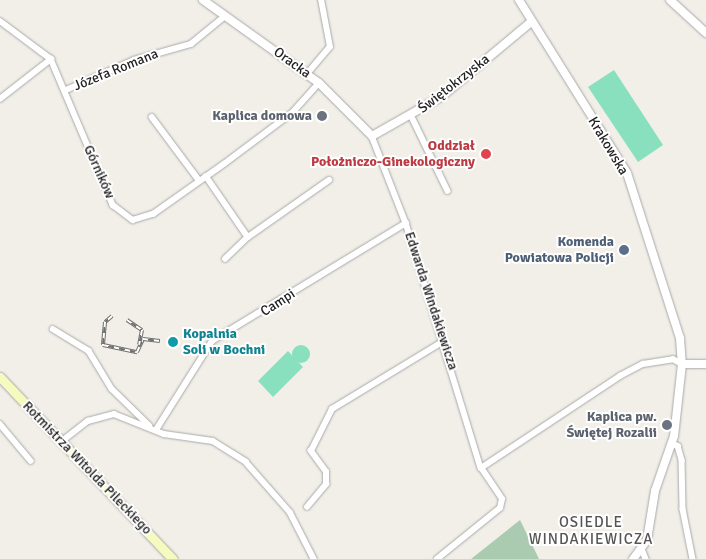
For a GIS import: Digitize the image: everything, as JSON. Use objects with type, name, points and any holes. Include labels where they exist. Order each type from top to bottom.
[{"type":"main road","name":"Rotmistrza Witolda Pileckiego","points":[[0,377],[173,559]]},
{"type":"street","name":"Oracka","points":[[203,0],[224,17],[307,74],[372,136]]},
{"type":"street","points":[[307,74],[330,48],[321,0]]},
{"type":"street","name":"Krakowska","points":[[519,0],[627,173],[680,338],[682,364],[672,443],[655,491],[642,549]]},
{"type":"street","points":[[670,0],[706,33]]},
{"type":"street","name":"Józefa Romana","points":[[0,21],[51,59],[66,90],[134,60],[191,44],[224,17]]},
{"type":"street","name":"Świętokrzyska","points":[[372,136],[412,117],[531,22]]},
{"type":"street","points":[[0,99],[51,59]]},
{"type":"street","name":"Górników","points":[[66,90],[119,213],[142,219],[206,176],[292,113],[318,83]]},
{"type":"street","points":[[152,117],[199,180]]},
{"type":"street","points":[[412,117],[448,190]]},
{"type":"street","name":"Edwarda Windakiewicza","points":[[372,136],[406,223],[444,341],[481,468],[502,499],[500,508],[437,559]]},
{"type":"street","points":[[206,176],[248,237]]},
{"type":"street","points":[[225,258],[248,237],[329,180]]},
{"type":"street","name":"Campi","points":[[154,429],[212,341],[406,223]]},
{"type":"street","points":[[52,329],[89,351],[115,394],[154,429]]},
{"type":"street","points":[[307,507],[326,484],[326,472],[311,451],[332,409],[444,341]]},
{"type":"street","points":[[481,468],[529,439],[643,364],[673,359],[682,364],[706,364]]},
{"type":"street","points":[[61,442],[76,428],[105,415],[123,415],[154,429],[213,441],[232,450],[290,512],[314,559]]},
{"type":"street","points":[[0,424],[31,461]]},
{"type":"street","points":[[672,443],[678,446],[682,460],[683,509],[693,559]]},
{"type":"street","points":[[633,559],[642,549],[646,559]]},
{"type":"green space","points":[[614,70],[663,145],[638,162],[588,87]]},
{"type":"green space","points":[[301,345],[307,348],[310,354],[307,360],[301,363],[295,360],[292,354],[295,348]]},
{"type":"green space","points":[[288,351],[303,367],[273,397],[258,381]]},
{"type":"green space","points":[[520,520],[539,559],[471,559]]},
{"type":"railway","points":[[112,316],[105,322],[103,345],[137,352],[143,339],[160,341]]},
{"type":"railway","points":[[127,320],[142,330],[139,345]]},
{"type":"place","name":"Kaplica domowa","points":[[322,116]]},
{"type":"place","name":"Oddział Położniczo-Ginekologiczny","points":[[486,154]]},
{"type":"place","name":"Komenda Powiatowa Policji","points":[[624,250]]},
{"type":"place","name":"Kopalnia Soli w Bochni","points":[[173,342]]},
{"type":"place","name":"Kaplica pw. Świętej Rozalii","points":[[667,425]]},
{"type":"district","name":"OSIEDLE WINDAKIEWICZA","points":[[591,530]]}]
